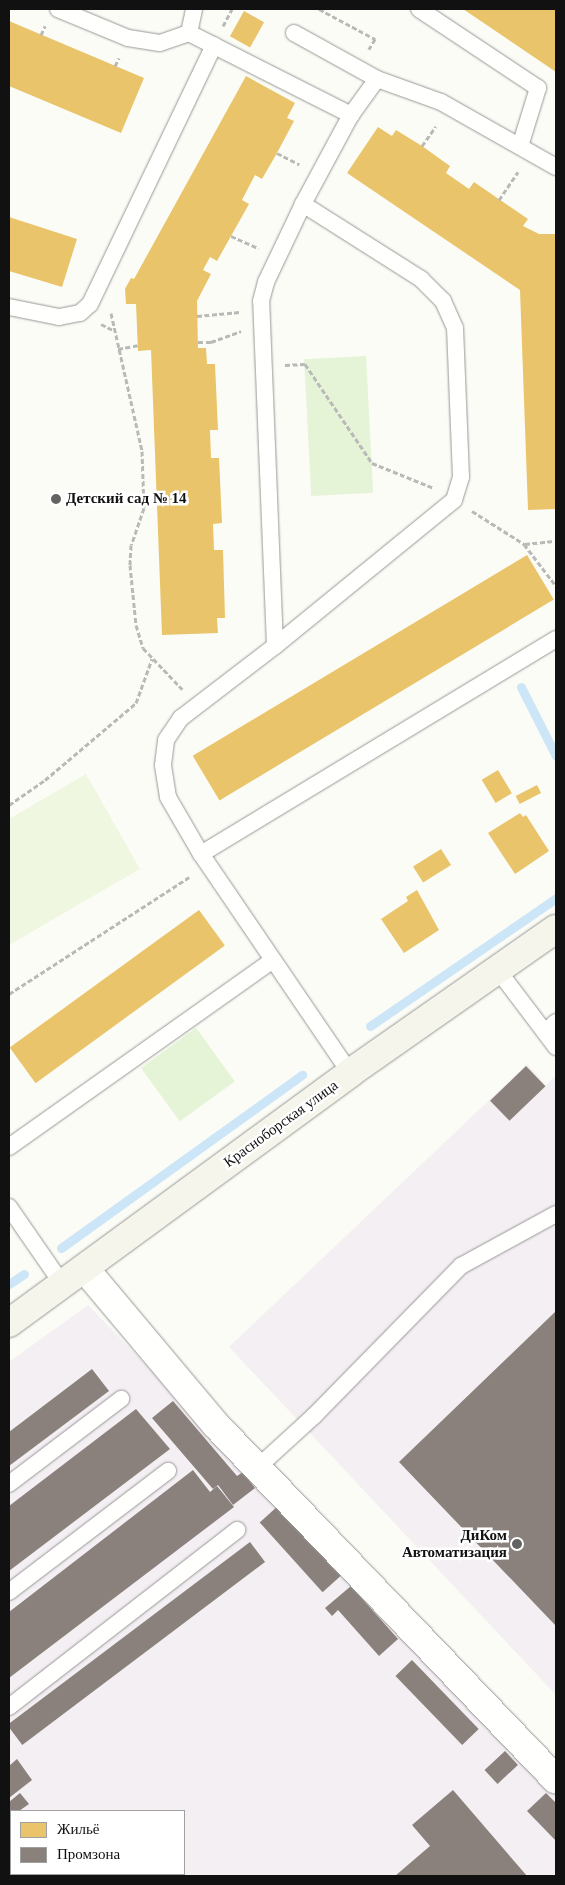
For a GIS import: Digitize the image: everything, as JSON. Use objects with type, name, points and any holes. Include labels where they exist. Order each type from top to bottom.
[{"type":"street","name":"Красноборская улица","points":[[9,1323],[86,1269],[350,1073],[496,969],[556,929]]},
{"type":"street","points":[[86,1269],[216,1425],[556,1779]]},
{"type":"lane","points":[[58,9],[128,38],[160,43],[189,33],[214,44],[350,115]]},
{"type":"lane","points":[[189,33],[194,9]]},
{"type":"lane","points":[[419,9],[538,88],[526,150]]},
{"type":"lane","points":[[294,33],[378,79],[441,102],[556,167]]},
{"type":"lane","points":[[9,307],[59,317],[80,313],[90,304],[214,44]]},
{"type":"lane","points":[[275,646],[260,301],[266,282],[303,204],[350,115],[378,79]]},
{"type":"lane","points":[[303,204],[421,279],[443,301],[455,328],[460,477],[454,500],[275,646],[181,718],[166,740],[163,765],[168,797],[205,859],[272,961],[350,1073]]},
{"type":"lane","points":[[205,859],[556,639]]},
{"type":"lane","points":[[9,1147],[272,961]]},
{"type":"lane","points":[[496,969],[551,1027],[556,1046]]},
{"type":"lane","points":[[9,1207],[63,1285]]},
{"type":"lane","points":[[257,1468],[314,1416],[461,1266],[556,1214]]},
{"type":"lane","points":[[9,1484],[121,1399]]},
{"type":"lane","points":[[9,1592],[168,1471]]},
{"type":"lane","points":[[9,1707],[237,1530]]},
{"type":"path","points":[[499,200],[526,150]]},
{"type":"path","points":[[277,153],[309,168]]},
{"type":"path","points":[[232,236],[266,252]]},
{"type":"path","points":[[197,316],[250,312]]},
{"type":"path","points":[[198,342],[211,342],[251,328]]},
{"type":"path","points":[[138,345],[118,349],[133,402],[144,489],[144,508],[131,545],[132,593],[136,625],[143,648],[198,704]]},
{"type":"path","points":[[263,365],[305,364],[372,463]]},
{"type":"path","points":[[556,541],[524,544],[556,586]]},
{"type":"path","points":[[9,805],[45,780],[136,703],[152,659]]},
{"type":"path","points":[[9,994],[205,859]]},
{"type":"shaded area","points":[[527,1064],[546,1085],[556,1075],[556,1695],[229,1347]]},
{"type":"shaded area","points":[[88,1305],[556,1788],[556,1876],[9,1876],[9,1362]]},
{"type":"green space","points":[[366,356],[373,493],[311,496],[304,359]]},
{"type":"green space","points":[[86,774],[140,869],[9,945],[9,819]]},
{"type":"green space","points":[[196,1028],[235,1081],[180,1121],[141,1068]]},
{"type":"building: Жильё","points":[[463,9],[556,9],[556,72],[497,32]]},
{"type":"building: Жильё","points":[[244,11],[264,22],[250,48],[230,36]]},
{"type":"building: Жильё","points":[[9,21],[144,78],[121,133],[9,86]]},
{"type":"building: Жильё","points":[[246,76],[295,103],[287,118],[294,121],[277,153],[262,179],[255,175],[242,200],[249,204],[217,261],[210,257],[203,270],[211,274],[197,301],[198,348],[206,348],[207,364],[215,364],[218,430],[210,430],[211,458],[219,458],[222,523],[213,524],[214,550],[223,550],[225,618],[217,618],[218,633],[162,635],[151,350],[138,351],[136,304],[126,304],[125,289],[131,278],[134,279]]},
{"type":"building: Жильё","points":[[378,127],[392,136],[396,130],[422,146],[450,166],[446,173],[469,189],[474,182],[528,219],[523,226],[539,234],[556,234],[556,509],[528,510],[520,290],[347,173]]},
{"type":"building: Жильё","points":[[9,217],[77,239],[62,287],[9,271]]},
{"type":"building: Жильё","points":[[527,555],[554,600],[219,800],[193,756]]},
{"type":"building: Жильё","points":[[498,770],[512,793],[496,803],[482,780]]},
{"type":"building: Жильё","points":[[537,785],[541,793],[520,804],[516,796]]},
{"type":"building: Жильё","points":[[520,813],[523,817],[526,815],[549,851],[515,874],[488,833]]},
{"type":"building: Жильё","points":[[441,849],[451,865],[423,883],[413,866]]},
{"type":"building: Жильё","points":[[417,890],[439,930],[404,953],[381,919],[408,901],[406,897]]},
{"type":"building: Жильё","points":[[199,910],[225,946],[36,1083],[10,1048]]},
{"type":"building: Промзона","points":[[526,1066],[545,1086],[509,1121],[490,1101]]},
{"type":"building: Промзона","name":"ДиКом Автоматизация","points":[[556,1311],[556,1626],[399,1462]]},
{"type":"building: Промзона","points":[[92,1369],[109,1391],[9,1466],[9,1432]]},
{"type":"building: Промзона","points":[[173,1401],[237,1476],[243,1472],[255,1488],[233,1505],[218,1485],[213,1489],[152,1418]]},
{"type":"building: Промзона","points":[[136,1409],[170,1449],[9,1571],[9,1506]]},
{"type":"building: Промзона","points":[[193,1470],[210,1492],[217,1486],[234,1507],[9,1678],[9,1612]]},
{"type":"building: Промзона","points":[[279,1505],[342,1575],[323,1592],[260,1522]]},
{"type":"building: Промзона","points":[[250,1542],[265,1562],[22,1745],[9,1727],[9,1724]]},
{"type":"building: Промзона","points":[[351,1586],[398,1639],[379,1656],[338,1610],[332,1616],[325,1608]]},
{"type":"building: Промзона","points":[[412,1660],[479,1729],[462,1745],[395,1676]]},
{"type":"building: Промзона","points":[[505,1751],[518,1765],[497,1784],[485,1770]]},
{"type":"building: Промзона","points":[[17,1759],[32,1780],[9,1798],[9,1766]]},
{"type":"building: Промзона","points":[[453,1790],[527,1876],[395,1876],[430,1846],[412,1825]]},
{"type":"building: Промзона","points":[[20,1793],[29,1804],[20,1810],[10,1810],[9,1802]]},
{"type":"building: Промзона","points":[[546,1793],[556,1803],[556,1841],[527,1811]]},
{"type":"waterway","points":[[521,687],[556,756]]},
{"type":"waterway","points":[[370,1026],[556,898]]},
{"type":"waterway","points":[[61,1248],[302,1075]]},
{"type":"waterway","points":[[9,1284],[24,1274]]},
{"type":"place","name":"Детский сад № 14","points":[[56,499]]},
{"type":"place","name":"ДиКом Автоматизация","points":[[517,1544]]}]
